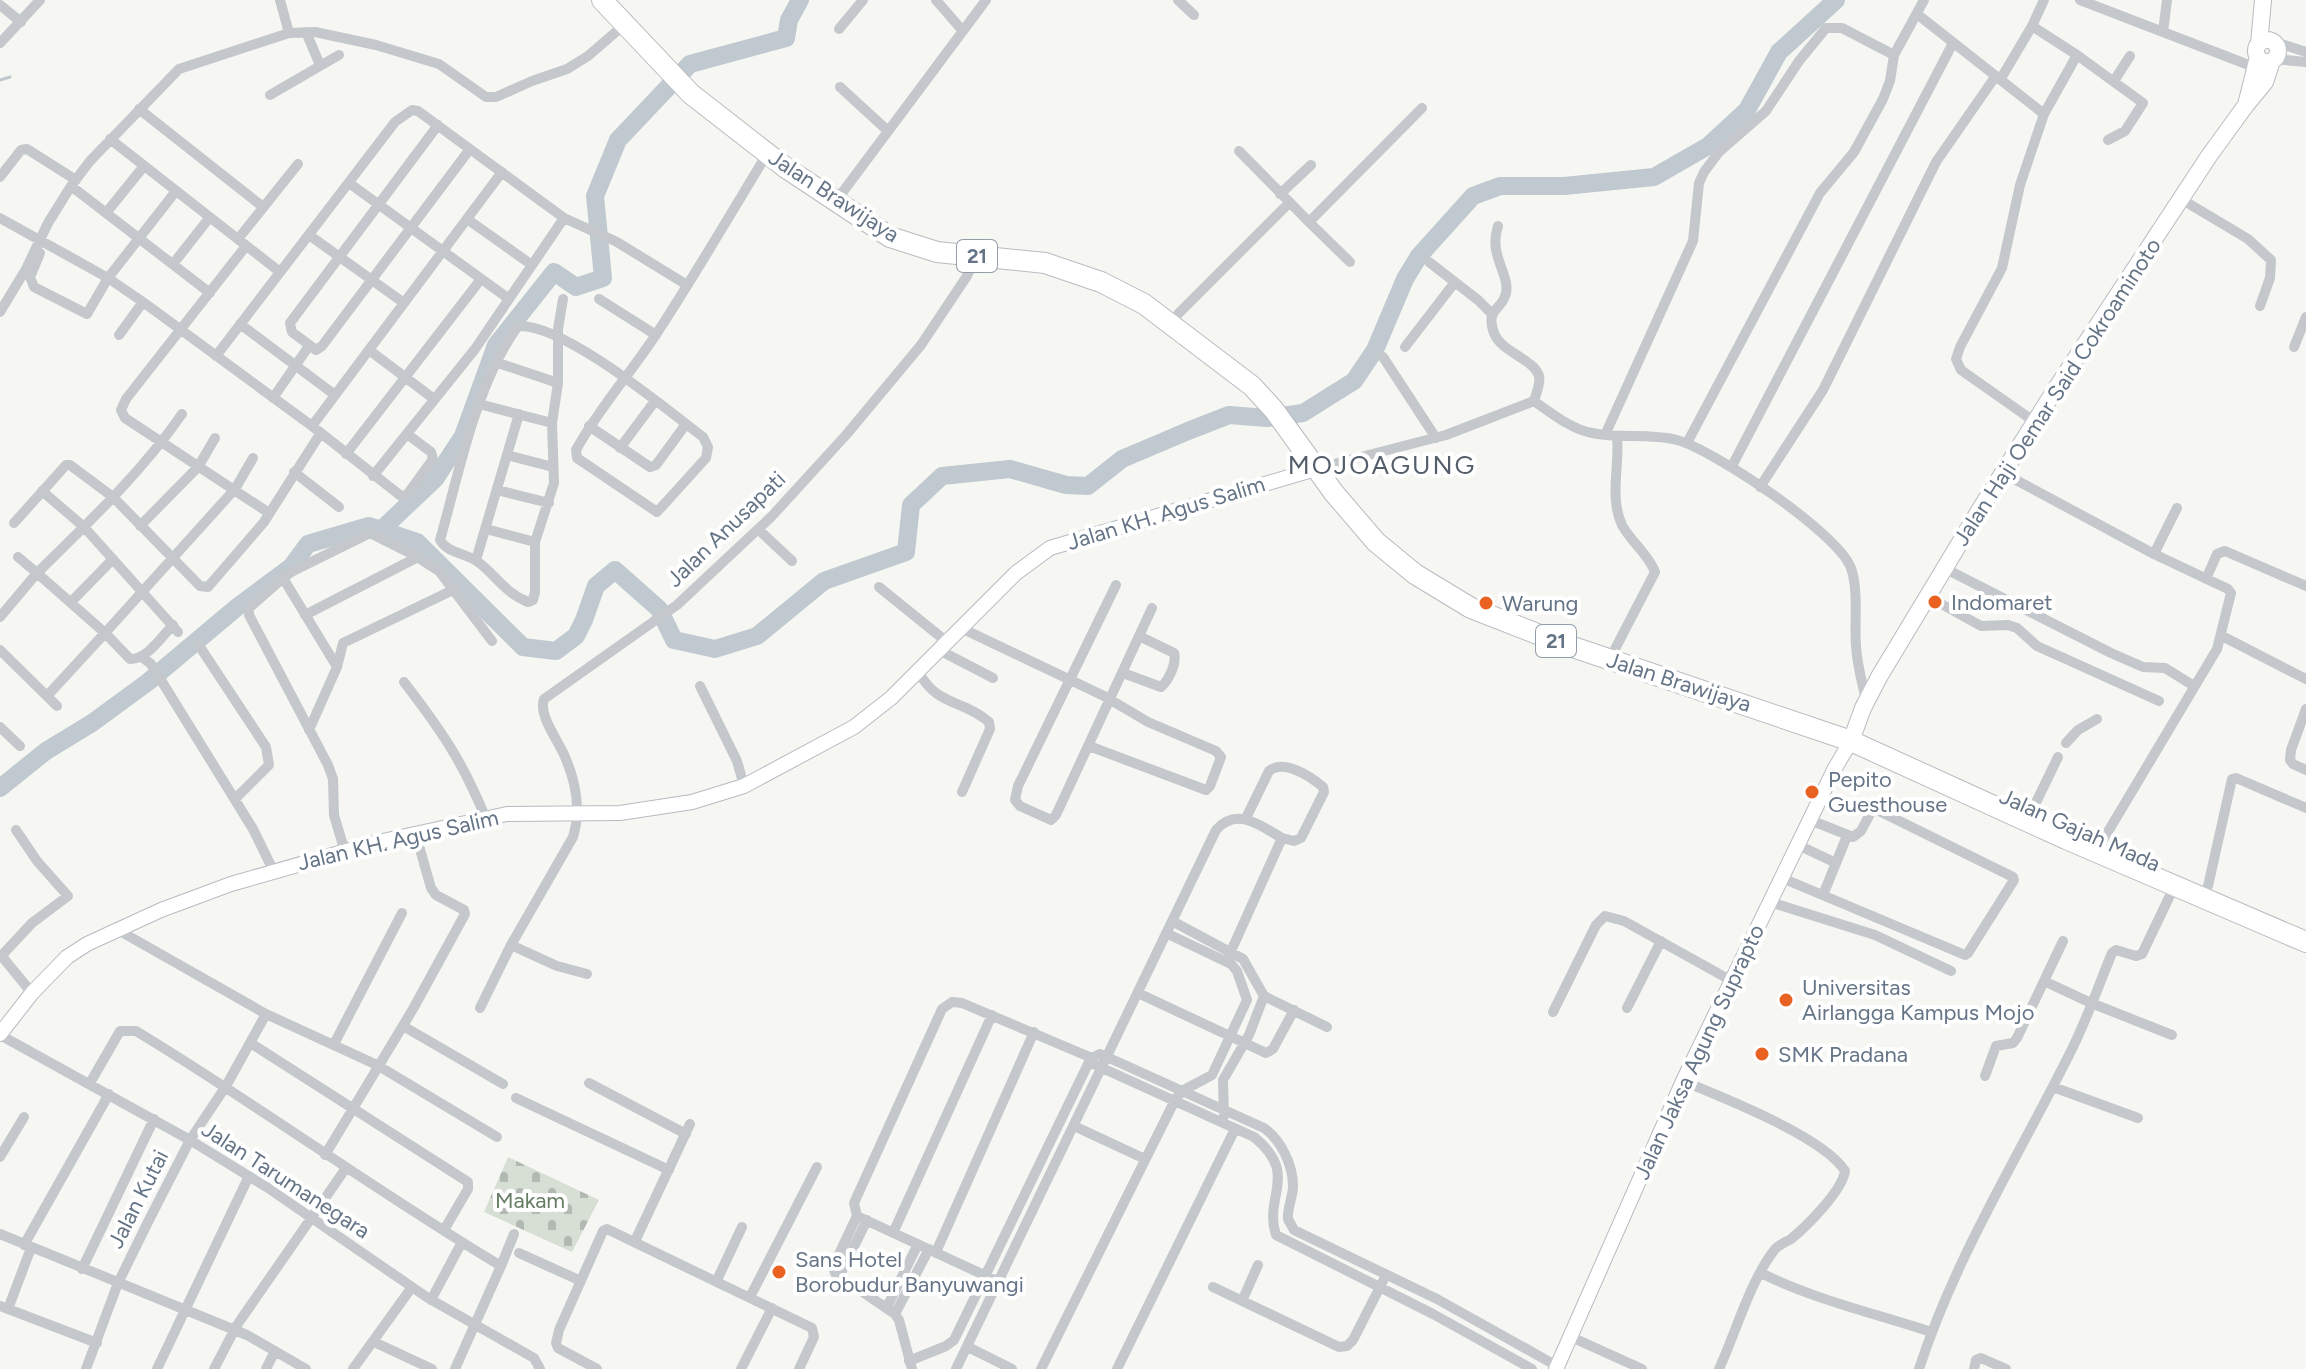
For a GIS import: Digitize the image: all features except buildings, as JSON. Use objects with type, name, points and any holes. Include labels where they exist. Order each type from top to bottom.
[{"type":"highway","name":"Jalan Brawijaya","points":[[602,0],[666,60]]},
{"type":"highway","name":"Jalan Brawijaya","points":[[618,0],[688,85],[723,121],[767,154],[913,236],[1045,263],[1089,277],[1139,301],[1278,407]]},
{"type":"highway","name":"Jalan Brawijaya","points":[[688,85],[838,196]]},
{"type":"highway","name":"Jalan Brawijaya","points":[[978,251],[1017,249],[1082,264],[1135,288],[1178,314],[1248,370],[1297,432],[1352,516],[1397,561],[1440,592],[1508,624],[1682,676],[1854,735],[1877,752],[2030,815]]},
{"type":"highway","name":"Jalan Brawijaya","points":[[1321,467],[1388,540],[1438,578],[1514,613],[1682,676]]},
{"type":"highway","name":"Jalan Gajah Mada","points":[[1854,735],[2030,815],[2103,840],[2131,859],[2208,886],[2306,928]]},
{"type":"highway","name":"21","points":[[2030,815],[2131,859],[2175,885],[2306,942]]},
{"type":"main road","name":"Jalan Haji Oemar Said Cokroaminoto","points":[[1854,735],[1866,700],[2003,473],[2181,199],[2246,105],[2266,53],[2266,0]]},
{"type":"street","points":[[0,43],[40,0]]},
{"type":"street","points":[[280,0],[289,33]]},
{"type":"street","points":[[839,29],[863,0]]},
{"type":"street","points":[[936,0],[962,30]]},
{"type":"street","points":[[838,196],[986,0]]},
{"type":"street","points":[[1178,0],[1194,15]]},
{"type":"street","points":[[1687,443],[1820,193],[1854,152],[1883,99],[1890,81],[1894,55],[1924,0]]},
{"type":"street","points":[[1760,487],[1823,390],[1936,162],[1998,79],[2032,26],[2044,0]]},
{"type":"street","points":[[2080,0],[2163,32],[2306,62]]},
{"type":"street","points":[[2163,32],[2167,0]]},
{"type":"street","points":[[0,5],[21,22]]},
{"type":"street","points":[[1917,14],[2044,114]]},
{"type":"street","points":[[0,312],[74,183],[110,139],[179,69],[289,33],[330,34],[439,64],[486,97],[491,97],[567,69],[588,56],[625,24]]},
{"type":"street","points":[[2032,26],[2143,103],[2125,131],[2108,140]]},
{"type":"street","points":[[1605,435],[1693,241],[1699,183],[1710,162],[1766,111],[1799,61],[1826,28],[1842,28],[1894,55]]},
{"type":"street","points":[[306,32],[320,65]]},
{"type":"street","points":[[1732,466],[1953,43]]},
{"type":"street","points":[[2266,53],[2306,52]]},
{"type":"street","points":[[270,95],[339,55]]},
{"type":"street","points":[[2035,422],[1961,370],[1956,359],[2002,268],[2020,185],[2044,114],[2077,55]]},
{"type":"street","points":[[2114,81],[2130,56]]},
{"type":"street","points":[[840,87],[888,131]]},
{"type":"street","points":[[1309,222],[1422,108]]},
{"type":"street","points":[[139,109],[263,207]]},
{"type":"street","points":[[216,356],[395,122],[405,112],[412,110],[438,125],[564,218],[617,242],[687,285]]},
{"type":"street","points":[[438,125],[290,323],[292,332],[309,346],[316,350],[322,346],[470,149]]},
{"type":"street","points":[[110,139],[280,272]]},
{"type":"street","points":[[0,177],[21,150],[27,149],[210,293]]},
{"type":"street","points":[[1239,151],[1350,262]]},
{"type":"street","points":[[563,299],[557,338],[558,383],[552,423],[554,483],[535,542],[535,592],[530,601],[519,599],[476,560],[446,547],[440,540],[479,404],[495,362],[519,325],[557,338],[581,348],[625,378],[703,437],[708,452],[674,495],[655,513],[577,458],[576,450],[589,426],[625,378],[656,335],[767,154]]},
{"type":"street","points":[[269,513],[125,418],[121,410],[126,399],[210,293],[263,207],[298,164]]},
{"type":"street","points":[[1280,194],[1311,165]]},
{"type":"street","points":[[106,213],[144,166]]},
{"type":"street","points":[[14,523],[66,465],[70,465],[113,497],[202,588],[208,587],[269,513],[335,395],[502,172]]},
{"type":"street","points":[[349,183],[509,299]]},
{"type":"street","points":[[42,242],[30,277],[34,287],[86,314],[108,278],[176,191]]},
{"type":"street","points":[[2181,199],[2248,239],[2271,260],[2270,278],[2260,306]]},
{"type":"street","points":[[1178,314],[1289,203]]},
{"type":"street","points":[[173,264],[210,217]]},
{"type":"street","points":[[0,218],[108,278],[182,329],[373,476],[398,494],[407,495],[433,459],[431,452],[407,434]]},
{"type":"street","points":[[373,476],[475,349],[564,218]]},
{"type":"street","points":[[467,219],[532,265]]},
{"type":"street","points":[[1498,226],[1495,251],[1506,293],[1492,314],[1493,331],[1500,343],[1537,372],[1539,381],[1534,401]]},
{"type":"street","points":[[309,235],[404,303]]},
{"type":"street","name":"Jalan Anusapati","points":[[578,815],[569,768],[542,703],[551,693],[677,605],[758,529],[846,435],[921,345],[967,276],[978,251]]},
{"type":"street","points":[[1429,262],[1492,314]]},
{"type":"street","points":[[346,454],[481,279]]},
{"type":"street","points":[[1405,347],[1455,282]]},
{"type":"street","points":[[599,299],[656,335]]},
{"type":"street","points":[[119,335],[143,302]]},
{"type":"street","points":[[2294,347],[2306,317]]},
{"type":"street","points":[[240,324],[335,395]]},
{"type":"street","points":[[273,398],[309,346]]},
{"type":"street","points":[[369,350],[434,399]]},
{"type":"street","points":[[1383,357],[1436,438]]},
{"type":"street","points":[[495,362],[558,383]]},
{"type":"street","points":[[620,448],[655,401]]},
{"type":"street","points":[[1534,401],[1575,427],[1605,435],[1674,439],[1687,443],[1732,466],[1824,533],[1845,555],[1855,584],[1856,648],[1866,700]]},
{"type":"street","points":[[1321,467],[1436,438],[1534,401]]},
{"type":"street","points":[[479,404],[552,423]]},
{"type":"street","points":[[0,617],[37,573],[162,443],[182,414]]},
{"type":"street","points":[[476,560],[519,414]]},
{"type":"street","points":[[589,426],[647,467],[652,467],[686,424]]},
{"type":"street","points":[[1615,649],[1655,572],[1619,517],[1616,500],[1617,436]]},
{"type":"street","points":[[140,526],[198,467],[215,438]]},
{"type":"street","points":[[507,455],[553,467]]},
{"type":"street","points":[[47,696],[235,489],[253,458]]},
{"type":"street","name":"Jalan KH. Agus Salim","points":[[0,1035],[32,993],[67,957],[161,910],[273,870],[486,819],[524,813],[578,815],[660,808],[744,786],[854,727],[891,698],[1016,573],[1050,548],[1321,467]]},
{"type":"street","points":[[294,472],[339,507]]},
{"type":"street","points":[[2003,473],[2231,593],[2222,636],[2103,840]]},
{"type":"street","points":[[497,490],[549,503]]},
{"type":"street","points":[[18,557],[71,602],[130,659],[146,660],[175,628],[84,527],[42,491]]},
{"type":"street","points":[[2154,554],[2177,508]]},
{"type":"street","points":[[486,529],[535,542]]},
{"type":"street","points":[[758,529],[792,561]]},
{"type":"street","points":[[345,852],[334,815],[333,779],[248,613],[255,602],[283,578],[370,533],[439,571],[492,641]]},
{"type":"street","points":[[2206,579],[2217,554],[2225,551],[2306,586]]},
{"type":"street","points":[[305,615],[418,557]]},
{"type":"street","points":[[71,602],[113,559]]},
{"type":"street","points":[[1944,568],[2111,653],[2143,667],[2165,668],[2194,686]]},
{"type":"street","points":[[283,578],[337,667]]},
{"type":"street","points":[[1116,585],[1018,786],[1015,796],[1017,803],[1051,820],[1053,818],[1152,608]]},
{"type":"street","points":[[879,587],[943,646],[993,678]]},
{"type":"street","points":[[328,652],[455,589]]},
{"type":"street","points":[[1927,596],[1981,626],[2008,625],[2017,628],[2037,646],[2159,701]]},
{"type":"street","points":[[961,628],[1072,680],[1148,722],[1219,753],[1221,757],[1206,790],[1089,746]]},
{"type":"street","points":[[1123,673],[1161,687],[1169,676],[1176,659],[1174,653],[1139,636]]},
{"type":"street","points":[[2222,636],[2306,679]]},
{"type":"street","points":[[309,730],[337,667],[343,643]]},
{"type":"street","points":[[198,644],[263,740],[269,762],[235,799]]},
{"type":"street","points":[[0,650],[57,706]]},
{"type":"street","points":[[146,660],[263,845],[273,870]]},
{"type":"street","points":[[918,671],[925,685],[935,694],[989,722],[990,729],[962,792]]},
{"type":"street","points":[[404,682],[465,767],[486,819]]},
{"type":"street","points":[[700,686],[732,749],[744,786]]},
{"type":"street","points":[[2306,709],[2290,756],[2293,764],[2306,770]]},
{"type":"street","points":[[2066,743],[2078,730],[2097,719]]},
{"type":"street","points":[[2,731],[20,746]]},
{"type":"street","name":"Jalan Jaksa Agung Suprapto","points":[[1557,1367],[1683,1081],[1854,735]]},
{"type":"street","points":[[2030,815],[2058,757]]},
{"type":"street","points":[[956,1369],[1216,830],[1227,821],[1246,818],[1282,838],[1294,841],[1301,838],[1324,792],[1319,783],[1284,765],[1276,766],[1269,771],[1246,818]]},
{"type":"street","points":[[2208,886],[2232,779],[2306,808]]},
{"type":"street","points":[[1782,878],[1965,955],[2014,880],[1877,810],[1871,812],[1857,835],[1847,836],[1810,820]]},
{"type":"street","points":[[480,1008],[511,945],[573,837],[578,815]]},
{"type":"street","points":[[16,830],[37,861],[68,896],[32,923],[3,954],[32,993]]},
{"type":"street","points":[[325,1155],[403,1026],[465,914],[464,910],[436,895],[431,888],[416,835]]},
{"type":"street","points":[[1823,895],[1847,836]]},
{"type":"street","points":[[1228,955],[1282,838]]},
{"type":"street","points":[[1798,845],[1836,863]]},
{"type":"street","points":[[1919,1369],[1931,1332],[1963,1259],[2053,1087],[2113,951],[2136,956],[2142,954],[2175,885]]},
{"type":"street","points":[[1770,902],[1875,935],[1951,971]]},
{"type":"street","points":[[334,1044],[402,913]]},
{"type":"street","points":[[1553,1012],[1596,925],[1605,916],[1624,921],[1732,981]]},
{"type":"street","points":[[1172,921],[1228,955],[1247,1000],[1217,1077],[1226,1111],[1221,1122]]},
{"type":"street","points":[[118,930],[266,1014],[377,1065],[497,1137]]},
{"type":"street","points":[[1166,933],[1243,959],[1264,996],[1327,1027]]},
{"type":"street","points":[[1627,1008],[1661,941]]},
{"type":"street","points":[[1985,1076],[1996,1046],[2015,1041],[2046,982],[2063,941]]},
{"type":"street","points":[[511,945],[557,966],[587,974]]},
{"type":"street","points":[[2046,982],[2172,1035]]},
{"type":"street","points":[[1138,993],[1269,1053],[1294,1010]]},
{"type":"street","points":[[1041,1369],[1178,1096],[1217,1077],[1244,1043],[1264,996]]},
{"type":"street","points":[[999,1282],[862,1218],[854,1203],[942,1009],[952,1002],[962,1003],[1034,1032],[1090,1060],[1105,1062],[1178,1096],[1221,1122],[1254,1137],[1263,1144],[1278,1171],[1273,1220],[1276,1235],[1532,1369]]},
{"type":"street","name":"Jalan Kutai","points":[[86,1369],[118,1283],[190,1140],[252,1044],[266,1014]]},
{"type":"street","points":[[893,1233],[992,1015]]},
{"type":"street","points":[[403,1026],[503,1084]]},
{"type":"street","points":[[90,1083],[120,1031],[136,1031],[226,1086],[325,1155],[501,1266]]},
{"type":"street","points":[[891,1311],[928,1248],[1034,1032]]},
{"type":"street","name":"Jalan Tarumanegara","points":[[0,1035],[154,1119],[249,1176],[431,1300],[534,1358],[540,1369]]},
{"type":"street","points":[[252,1044],[468,1182],[468,1189],[444,1230]]},
{"type":"street","points":[[862,1218],[839,1277],[891,1311],[899,1320],[911,1365],[954,1340],[1090,1060]]},
{"type":"street","points":[[1683,1081],[1743,1106],[1791,1131],[1821,1149],[1845,1171],[1841,1184],[1791,1238],[1777,1247],[1761,1273],[1719,1369]]},
{"type":"street","points":[[589,1083],[688,1129],[635,1241]]},
{"type":"street","points":[[2053,1087],[2138,1118]]},
{"type":"street","points":[[97,1343],[4,1307],[28,1246],[109,1094]]},
{"type":"street","points":[[1178,1096],[1226,1111],[1272,1134],[1291,1175],[1293,1186],[1288,1219],[1294,1230],[1499,1333],[1557,1367]]},
{"type":"street","points":[[516,1098],[669,1170]]},
{"type":"street","points":[[0,1157],[24,1117]]},
{"type":"street","points":[[82,1269],[154,1119]]},
{"type":"street","points":[[1074,1126],[1145,1159]]},
{"type":"street","points":[[1117,1369],[1235,1129]]},
{"type":"street","points":[[750,1297],[817,1167]]},
{"type":"street","points":[[214,1369],[235,1330],[346,1168]]},
{"type":"street","points":[[157,1369],[249,1176]]},
{"type":"street","points":[[717,1280],[742,1227]]},
{"type":"street","points":[[597,1369],[558,1348],[556,1343],[603,1231],[607,1229],[812,1328],[814,1332],[799,1369]]},
{"type":"street","points":[[0,1234],[235,1330],[306,1369]]},
{"type":"street","points":[[455,1369],[514,1234]]},
{"type":"street","points":[[431,1300],[462,1242]]},
{"type":"street","points":[[519,1253],[581,1281]]},
{"type":"street","points":[[1242,1301],[1258,1265]]},
{"type":"street","points":[[1761,1273],[1844,1307],[1864,1310],[1931,1332]]},
{"type":"street","points":[[1213,1287],[1332,1345],[1347,1346],[1386,1275]]},
{"type":"street","points":[[353,1369],[412,1287]]},
{"type":"street","points":[[741,1369],[772,1308]]},
{"type":"street","points":[[1491,1346],[1499,1333]]},
{"type":"street","points":[[1569,1336],[1642,1369]]},
{"type":"street","points":[[374,1342],[432,1369]]},
{"type":"street","points":[[968,1347],[1012,1369]]},
{"type":"street","points":[[266,1369],[275,1351]]},
{"type":"street","points":[[1974,1369],[1976,1360],[1981,1358],[2006,1369]]},
{"type":"green space","name":"Makam","points":[[508,1157],[599,1200],[572,1252],[484,1212]]},
{"type":"waterway","points":[[381,530],[435,479],[463,436],[496,345],[554,272],[576,287],[603,278],[595,196],[618,140],[690,64],[786,38],[789,20],[800,0]]},
{"type":"waterway","points":[[0,788],[46,751],[92,723],[148,682],[236,608],[291,567],[308,544],[369,526],[417,542],[523,647],[556,651],[576,636],[596,586],[615,570],[659,609],[674,640],[715,649],[757,636],[824,581],[906,552],[911,505],[942,476],[1010,469],[1066,485],[1088,486],[1122,459],[1229,415],[1267,418],[1303,413],[1354,381],[1375,350],[1405,279],[1419,256],[1473,196],[1500,186],[1564,186],[1654,177],[1708,146],[1747,110],[1779,52],[1836,0]]},
{"type":"waterway","points":[[0,80],[10,77]]},
{"type":"place","name":"Indomaret","points":[[1935,602]]},
{"type":"place","name":"Warung","points":[[1486,603]]},
{"type":"place","name":"Pepito Guesthouse","points":[[1812,792]]},
{"type":"place","name":"Universitas Airlangga Kampus Mojo","points":[[1786,1000]]},
{"type":"place","name":"SMK Pradana","points":[[1762,1054]]},
{"type":"place","name":"Sans Hotel Borobudur Banyuwangi","points":[[779,1272]]},
{"type":"district","name":"MOJOAGUNG","points":[[1382,465]]}]
